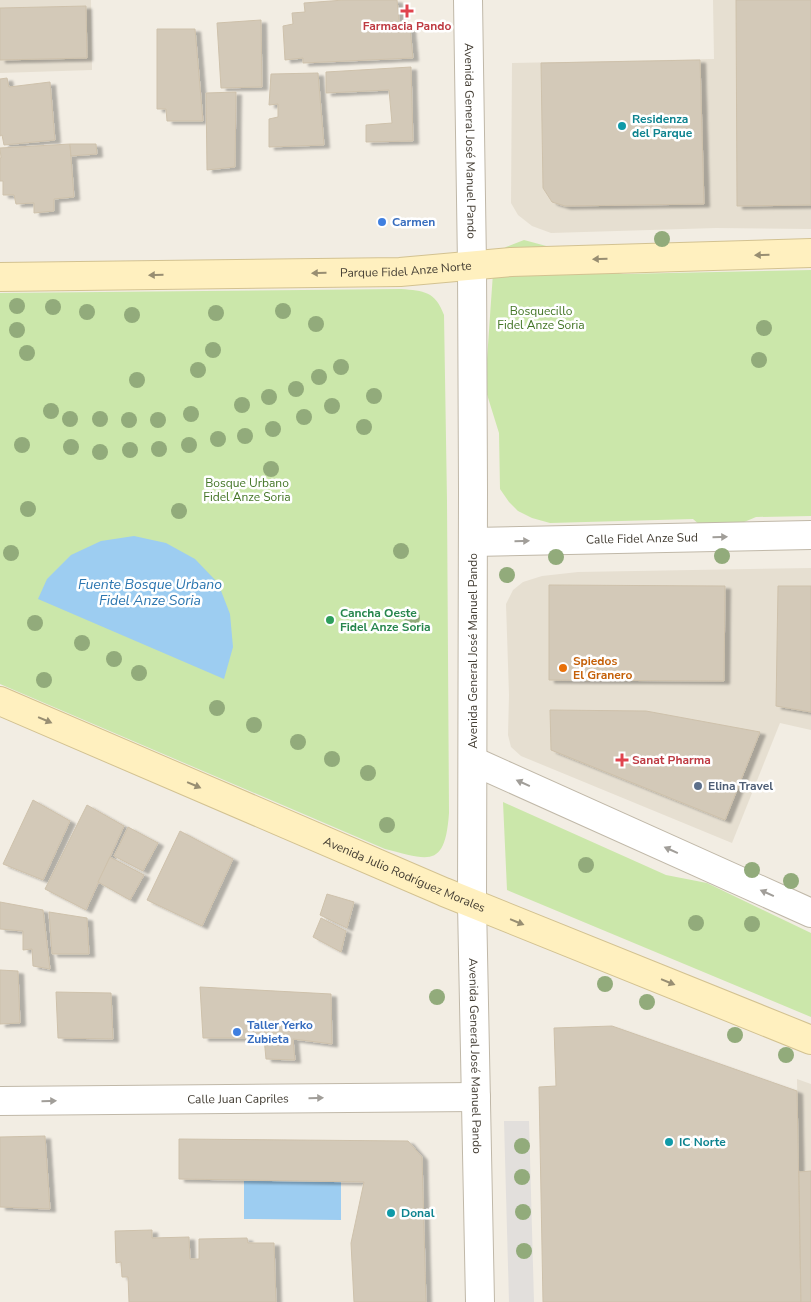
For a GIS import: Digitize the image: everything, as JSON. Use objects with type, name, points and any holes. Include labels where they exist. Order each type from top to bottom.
[{"type":"street","name":"Avenida General José Manuel Pando","points":[[468,0],[474,542],[472,904],[480,1302]]},
{"type":"street","name":"Parque Fidel Anze Norte","points":[[0,277],[400,272],[511,262],[811,254]]},
{"type":"street","name":"Calle Fidel Anze Sud","points":[[474,542],[811,535]]},
{"type":"street","name":"Avenida Julio Rodríguez Morales","points":[[0,701],[472,904],[811,1040]]},
{"type":"street","points":[[473,761],[811,913]]},
{"type":"street","name":"Calle Juan Capriles","points":[[0,1101],[476,1097]]},
{"type":"shaded area","points":[[0,0],[91,0],[92,70],[0,73]]},
{"type":"shaded area","name":"Residenza del Parque","points":[[713,0],[811,0],[811,229],[716,228],[551,233],[532,226],[518,215],[511,203],[512,63],[714,59]]},
{"type":"shaded area","points":[[811,568],[811,730],[780,723],[732,843],[521,756],[511,747],[508,735],[509,695],[506,604],[513,590],[523,582],[542,576],[578,572]]},
{"type":"shaded area","points":[[797,1079],[811,1084],[811,1302],[801,1302]]},
{"type":"shaded area","points":[[504,1121],[529,1121],[534,1302],[509,1302]]},
{"type":"green space","name":"Bosquecillo Fidel Anze Soria","points":[[524,240],[550,247],[601,269],[623,274],[811,270],[811,516],[756,517],[730,528],[701,526],[693,519],[550,523],[532,518],[518,511],[500,489],[499,433],[485,388],[493,273],[499,253],[506,247]]},
{"type":"green space","name":"Bosque Urbano Fidel Anze Soria","points":[[401,289],[422,292],[433,297],[441,307],[444,315],[449,813],[444,844],[439,852],[432,856],[424,857],[385,849],[0,684],[0,293]]},
{"type":"green space","points":[[503,802],[666,875],[707,883],[811,933],[811,1017],[507,890]]},
{"type":"water","name":"Fuente Bosque Urbano Fidel Anze Soria","points":[[134,536],[166,543],[195,559],[218,583],[230,614],[233,647],[224,679],[38,599],[47,579],[71,555],[101,541]]},
{"type":"water","points":[[244,1181],[341,1182],[341,1220],[244,1219]]},
{"type":"building","points":[[344,0],[397,0],[400,28],[410,28],[413,58],[303,63],[303,58],[285,60],[283,26],[293,24],[292,13],[305,12],[304,3]]},
{"type":"building","points":[[736,0],[811,0],[811,205],[737,206]]},
{"type":"building","points":[[86,6],[87,58],[0,60],[0,8]]},
{"type":"building","points":[[261,20],[262,87],[221,88],[217,23]]},
{"type":"building","points":[[157,29],[195,29],[203,121],[167,121],[166,109],[157,109]]},
{"type":"building","name":"Residenza del Parque","points":[[700,60],[704,204],[565,206],[552,202],[543,188],[541,63]]},
{"type":"building","points":[[411,67],[413,141],[366,142],[366,125],[392,123],[389,90],[326,93],[326,72]]},
{"type":"building","points":[[318,73],[324,145],[269,147],[269,119],[278,117],[278,104],[269,105],[271,74]]},
{"type":"building","points":[[7,78],[9,87],[50,82],[55,140],[4,145],[2,135],[0,136],[0,79]]},
{"type":"building","points":[[236,92],[235,167],[207,170],[206,93]]},
{"type":"building","points":[[70,144],[74,197],[54,199],[54,211],[34,213],[34,203],[16,204],[14,195],[3,195],[3,181],[0,181],[0,148]]},
{"type":"building","points":[[70,144],[96,144],[97,154],[71,156]]},
{"type":"building","points":[[549,585],[725,586],[724,681],[549,680]]},
{"type":"building","points":[[778,586],[811,586],[811,712],[776,706]]},
{"type":"building","points":[[550,710],[646,711],[760,732],[725,820],[551,750]]},
{"type":"building","points":[[33,800],[70,821],[43,880],[3,864]]},
{"type":"building","points":[[87,805],[124,826],[86,910],[45,889]]},
{"type":"building","points":[[128,827],[158,843],[143,871],[114,856]]},
{"type":"building","points":[[180,831],[233,859],[202,926],[147,900]]},
{"type":"building","points":[[110,857],[144,875],[130,900],[98,882]]},
{"type":"building","points":[[327,894],[354,902],[347,928],[320,915]]},
{"type":"building","points":[[0,902],[43,910],[50,969],[33,966],[32,949],[23,950],[23,931],[0,929]]},
{"type":"building","points":[[49,912],[87,918],[89,954],[52,954]]},
{"type":"building","points":[[321,918],[346,931],[341,952],[313,937]]},
{"type":"building","points":[[0,970],[18,971],[20,1023],[0,1024]]},
{"type":"building","points":[[200,987],[331,994],[332,1044],[293,1039],[295,1060],[266,1059],[264,1038],[203,1038]]},
{"type":"building","points":[[56,992],[111,993],[113,1039],[58,1038]]},
{"type":"building","name":"IC Norte","points":[[612,1026],[797,1091],[801,1302],[543,1302],[539,1087],[556,1086],[554,1028]]},
{"type":"building","points":[[45,1136],[50,1209],[0,1207],[0,1137]]},
{"type":"building","name":"Donal","points":[[179,1139],[408,1141],[422,1157],[426,1302],[354,1302],[351,1243],[364,1182],[179,1179]]},
{"type":"building","points":[[811,1171],[811,1302],[801,1302],[799,1172]]},
{"type":"building","points":[[152,1230],[152,1238],[189,1237],[190,1259],[199,1259],[199,1239],[247,1238],[248,1243],[274,1243],[276,1302],[129,1302],[128,1277],[122,1277],[121,1262],[116,1263],[115,1231]]},
{"type":"place","name":"Farmacia Pando","points":[[407,11]]},
{"type":"place","name":"Residenza del Parque","points":[[622,126]]},
{"type":"place","name":"Carmen","points":[[382,222]]},
{"type":"place","name":"Cancha Oeste Fidel Anze Soria","points":[[330,620]]},
{"type":"place","name":"Spiedos El Granero","points":[[563,668]]},
{"type":"place","name":"Sanat Pharma","points":[[622,760]]},
{"type":"place","name":"Elina Travel","points":[[698,786]]},
{"type":"place","name":"Taller Yerko Zubieta","points":[[237,1032]]},
{"type":"place","name":"IC Norte","points":[[669,1142]]},
{"type":"place","name":"Donal","points":[[391,1213]]}]
